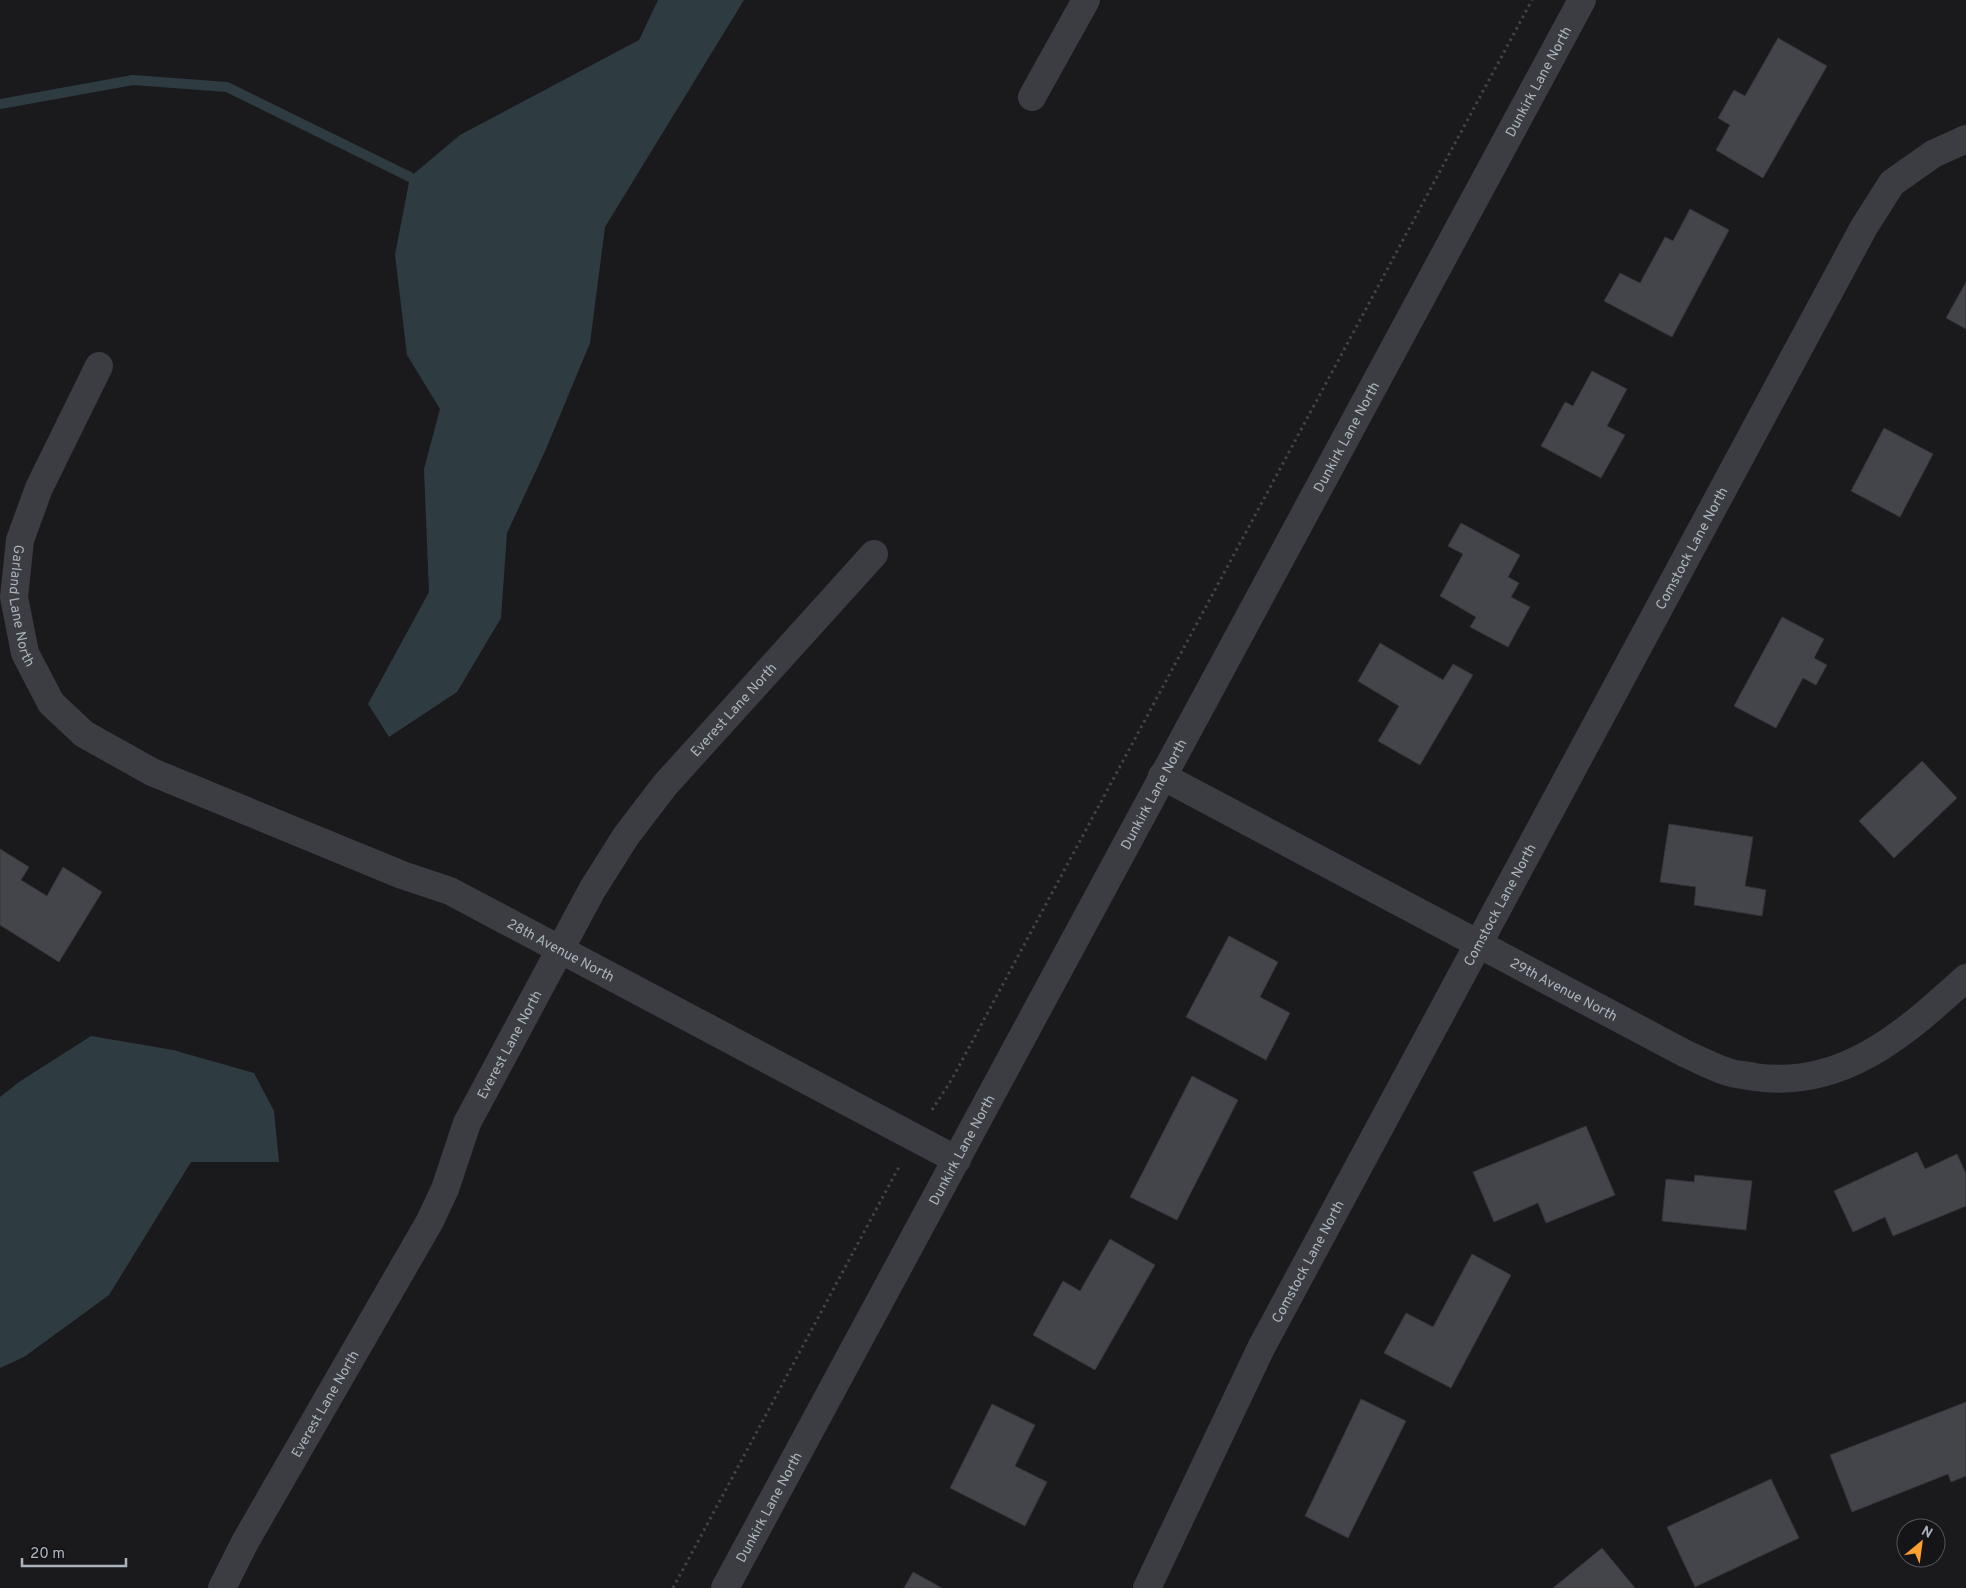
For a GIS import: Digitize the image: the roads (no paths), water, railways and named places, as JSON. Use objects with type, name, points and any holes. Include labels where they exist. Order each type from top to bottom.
[{"type":"street","points":[[1032,96],[1086,0]]},
{"type":"street","name":"Dunkirk Lane North","points":[[725,1588],[1582,0]]},
{"type":"street","name":"Comstock Lane North","points":[[1147,1588],[1261,1348],[1864,228],[1892,183],[1933,154],[1966,139]]},
{"type":"street","name":"Garland Lane North","points":[[99,366],[39,488],[20,540],[14,597],[25,653],[51,703],[84,734],[152,772]]},
{"type":"street","name":"Everest Lane North","points":[[222,1588],[245,1542],[430,1220],[445,1189],[467,1123],[592,890],[626,836],[665,786],[874,554]]},
{"type":"street","name":"28th Avenue North","points":[[152,772],[402,875],[450,891],[957,1160]]},
{"type":"street","name":"29th Avenue North","points":[[1162,776],[1686,1054],[1729,1073],[1778,1080],[1824,1073],[1870,1056],[1910,1028],[1966,978]]},
{"type":"waterway","points":[[0,104],[133,80],[227,87],[410,177]]}]
